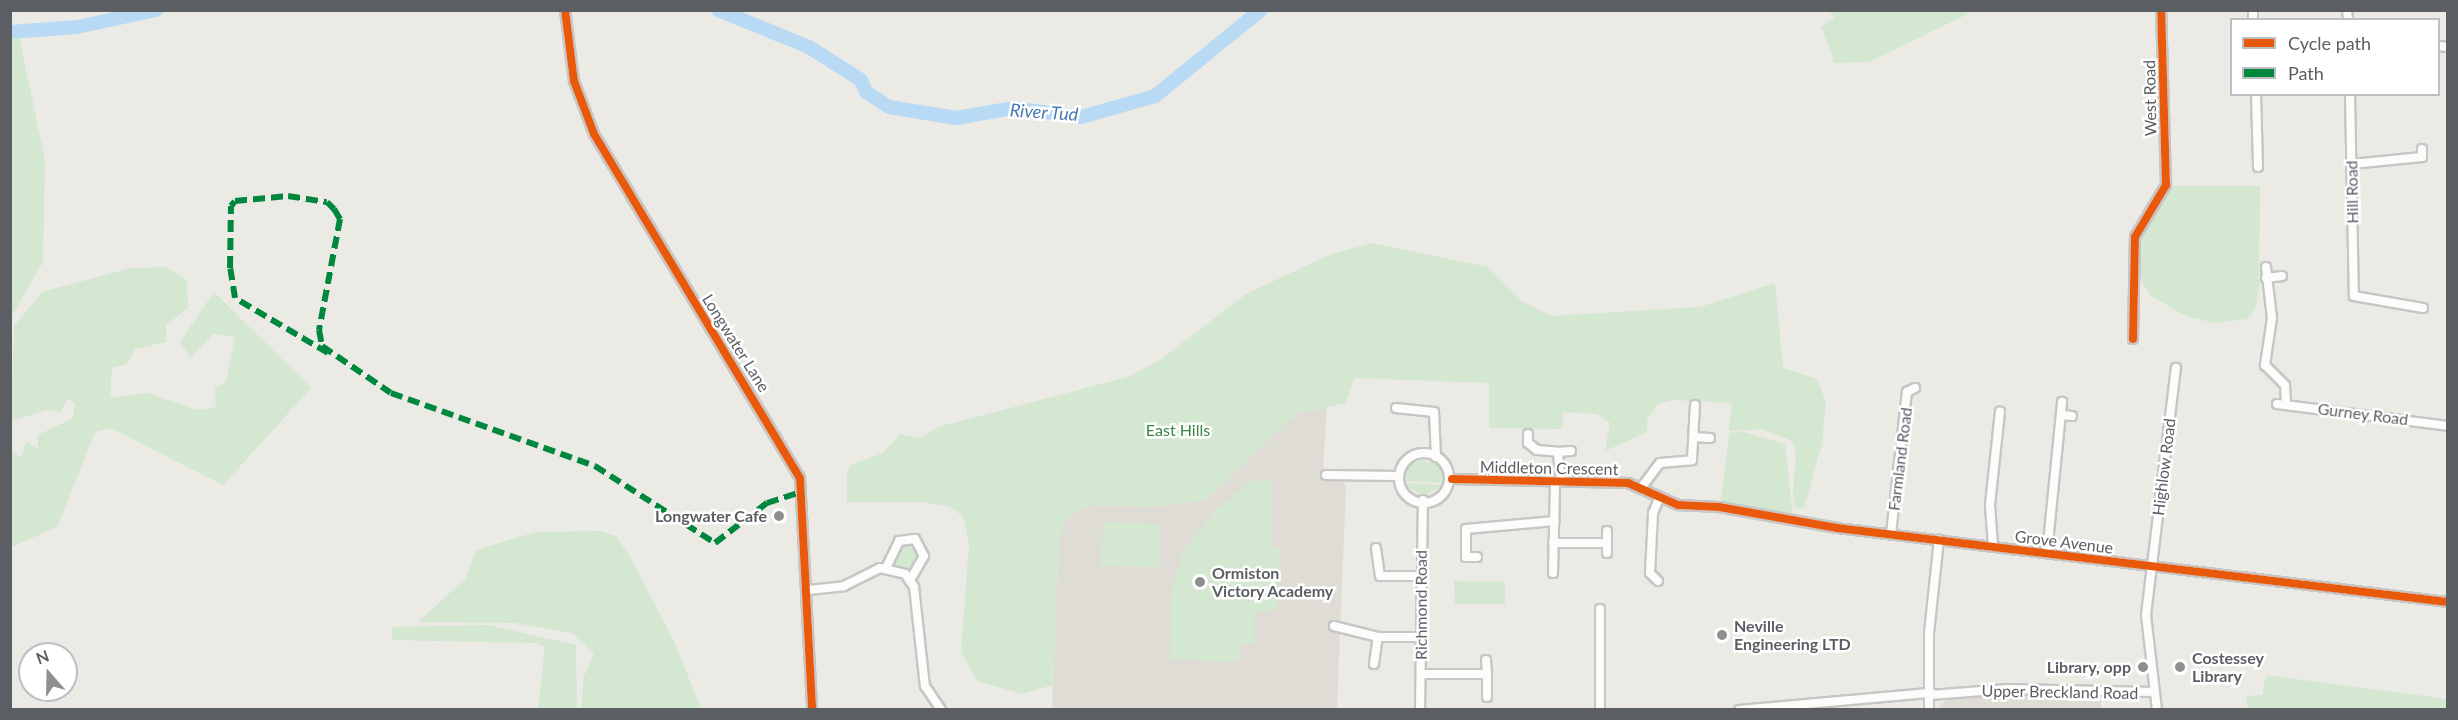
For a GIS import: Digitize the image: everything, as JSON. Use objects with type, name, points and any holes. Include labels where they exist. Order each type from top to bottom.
[{"type":"street","name":"Longwater Lane","points":[[565,10],[574,81],[594,134],[795,466],[804,504],[812,710]]},
{"type":"street","name":"West Road","points":[[2133,339],[2135,237],[2166,184],[2161,10]]},
{"type":"street","points":[[2256,96],[2258,167]]},
{"type":"street","name":"Hill Road","points":[[2350,96],[2352,164],[2349,289],[2357,300],[2419,310]]},
{"type":"street","points":[[2352,164],[2422,157],[2422,149]]},
{"type":"street","points":[[2266,267],[2266,278],[2282,276]]},
{"type":"street","name":"Gurney Road","points":[[2266,278],[2272,318],[2265,365],[2285,385],[2282,404],[2448,426]]},
{"type":"street","name":"Highlow Road","points":[[2157,710],[2145,633],[2176,368]]},
{"type":"street","name":"Farmland Road","points":[[1891,534],[1907,392],[1915,388]]},
{"type":"street","points":[[2048,554],[2067,415],[2062,402]]},
{"type":"street","points":[[1641,488],[1660,463],[1692,460],[1695,405]]},
{"type":"street","points":[[1396,408],[1434,412],[1436,457]]},
{"type":"street","points":[[1993,546],[1990,505],[2000,412]]},
{"type":"street","points":[[1528,434],[1528,443],[1537,450],[1571,451]]},
{"type":"street","points":[[1695,437],[1710,438]]},
{"type":"street","points":[[1553,573],[1558,452]]},
{"type":"street","points":[[1326,475],[1396,476],[1412,458],[1436,457],[1448,465],[1452,479],[1446,493],[1423,500],[1406,495],[1396,476]]},
{"type":"street","name":"Middleton Crescent","points":[[1452,479],[1558,482],[1641,488],[1659,499],[1678,505]]},
{"type":"street","points":[[1658,581],[1650,573],[1653,513],[1659,499]]},
{"type":"street","name":"Richmond Road","points":[[1420,710],[1423,500]]},
{"type":"street","name":"Grove Avenue","points":[[1678,505],[2048,554],[2448,602]]},
{"type":"street","points":[[1477,556],[1462,557],[1466,529],[1555,521]]},
{"type":"street","points":[[1607,531],[1607,553]]},
{"type":"street","points":[[808,590],[844,586],[886,568],[899,541],[915,539],[924,556],[910,580],[925,686],[938,708]]},
{"type":"street","points":[[1929,710],[1929,633],[1940,540]]},
{"type":"street","points":[[1553,543],[1607,543]]},
{"type":"street","points":[[1376,548],[1380,576],[1421,576]]},
{"type":"street","points":[[886,568],[910,580]]},
{"type":"street","points":[[1600,609],[1600,710]]},
{"type":"street","points":[[1334,626],[1378,637],[1421,637]]},
{"type":"street","points":[[1374,664],[1378,637]]},
{"type":"street","points":[[1486,660],[1487,697]]},
{"type":"street","points":[[1421,674],[1486,674]]},
{"type":"street","name":"Upper Breckland Road","points":[[1739,710],[2008,689],[2154,692]]},
{"type":"shaded area","name":"Ormiston Victory Academy","points":[[1327,407],[1323,470],[1342,472],[1342,483],[1346,484],[1337,709],[1052,710],[1059,538],[1068,517],[1089,505],[1156,507],[1205,500],[1296,414]]},
{"type":"shaded area","points":[[2041,694],[2101,699],[2101,709],[1937,710],[1946,699]]},
{"type":"green space","points":[[1827,11],[1974,11],[1869,62],[1835,63],[1821,27],[1835,17]]},
{"type":"green space","points":[[18,32],[45,160],[43,262],[11,317],[10,34]]},
{"type":"green space","points":[[2174,186],[2260,186],[2259,289],[2255,310],[2247,319],[2215,323],[2186,316],[2151,296],[2143,284],[2137,258],[2141,237]]},
{"type":"green space","name":"East Hills","points":[[1372,243],[1488,267],[1523,302],[1552,316],[1700,307],[1775,283],[1783,368],[1817,379],[1826,402],[1822,443],[1804,508],[1796,508],[1793,496],[1796,454],[1792,441],[1762,429],[1729,431],[1732,403],[1674,400],[1658,404],[1647,419],[1647,432],[1605,451],[1610,423],[1597,414],[1563,412],[1562,429],[1489,428],[1489,383],[1354,378],[1346,403],[1296,414],[1205,500],[1156,507],[1089,505],[1068,517],[1059,538],[1053,685],[1022,694],[977,681],[961,652],[969,545],[963,516],[948,506],[922,502],[847,502],[847,471],[853,464],[883,453],[900,434],[920,438],[938,427],[1128,377],[1160,360],[1246,294],[1329,255]]},
{"type":"green space","points":[[165,267],[187,280],[188,308],[166,325],[166,342],[135,349],[127,364],[112,368],[110,398],[148,393],[197,410],[216,407],[215,388],[226,382],[235,337],[213,334],[191,358],[180,342],[214,292],[311,388],[223,485],[111,428],[95,432],[57,527],[11,547],[11,451],[21,458],[26,442],[38,449],[38,435],[73,418],[75,403],[67,398],[61,412],[47,410],[11,421],[14,326],[42,292],[131,268]]},
{"type":"green space","points":[[1740,431],[1785,444],[1793,516],[1721,502],[1729,433]]},
{"type":"green space","points":[[1422,460],[1442,466],[1446,483],[1401,481],[1405,467]]},
{"type":"green space","points":[[1273,480],[1272,547],[1281,548],[1277,610],[1254,613],[1254,645],[1239,645],[1239,662],[1170,659],[1171,591],[1184,550],[1217,509],[1250,481]]},
{"type":"green space","points":[[1402,483],[1445,485],[1423,496]]},
{"type":"green space","points":[[1103,522],[1161,524],[1159,567],[1101,566]]},
{"type":"green space","points":[[600,531],[616,536],[629,555],[675,643],[701,709],[581,709],[584,676],[594,654],[572,633],[515,623],[418,622],[466,578],[476,550],[536,532]]},
{"type":"green space","points":[[907,544],[916,548],[920,557],[916,566],[907,570],[898,566],[894,557],[898,548]]},
{"type":"green space","points":[[1454,581],[1505,582],[1505,604],[1455,604]]},
{"type":"green space","points":[[488,625],[576,645],[577,709],[538,709],[545,647],[535,643],[392,640],[392,627]]},
{"type":"green space","points":[[2266,675],[2447,699],[2447,709],[2248,709],[2246,696],[2262,695]]},
{"type":"waterway","name":"River Tud","points":[[10,32],[77,27],[156,10]]},
{"type":"waterway","name":"River Tud","points":[[718,10],[809,47],[861,80],[866,92],[889,107],[956,118],[1014,108],[1081,117],[1155,96],[1261,10]]},
{"type":"marked path","points":[[328,353],[235,298],[230,268],[231,206],[235,201],[288,196],[327,202],[334,209],[340,219],[319,330],[322,346],[391,393],[595,466],[715,543],[767,503],[803,491]]},
{"type":"cycle path","points":[[565,10],[574,81],[594,134],[800,478],[812,710]]},
{"type":"cycle path","points":[[2133,339],[2135,237],[2166,185],[2161,10]]},
{"type":"cycle path","points":[[1452,479],[1628,483],[1678,505],[1719,507],[1837,528],[2448,602]]},
{"type":"place","name":"Longwater Cafe","points":[[779,516]]},
{"type":"place","name":"Ormiston Victory Academy","points":[[1200,582]]},
{"type":"place","name":"Neville Engineering LTD","points":[[1722,635]]},
{"type":"place","name":"Library, opp","points":[[2143,667]]},
{"type":"place","name":"Costessey Library","points":[[2180,667]]}]
